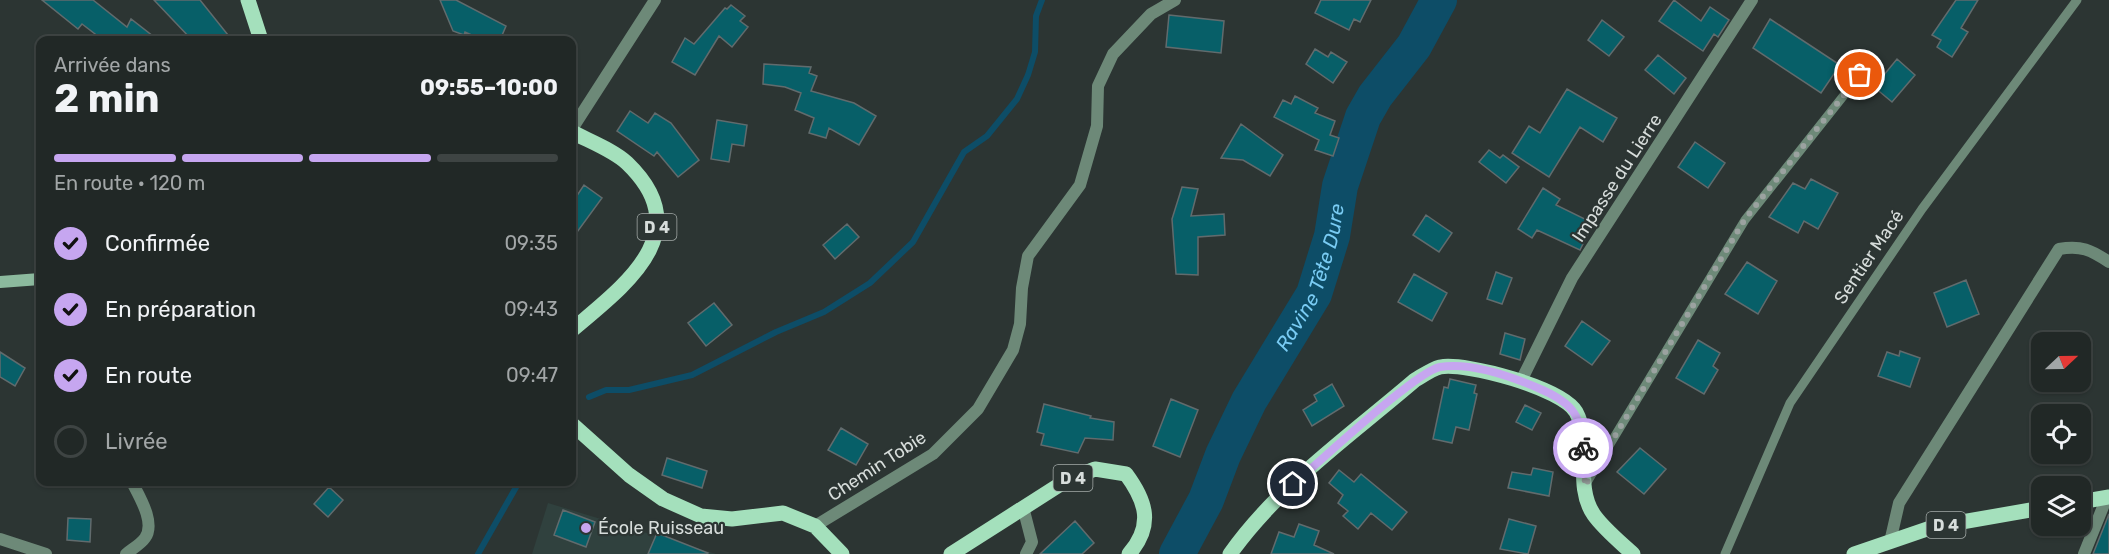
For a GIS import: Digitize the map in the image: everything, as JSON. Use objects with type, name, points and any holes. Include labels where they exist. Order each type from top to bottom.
[{"type":"main road","points":[[248,0],[260,36]]},
{"type":"main road","name":"D 4","points":[[576,132],[626,162],[651,193],[659,222],[648,257],[628,282],[576,327]]},
{"type":"main road","points":[[0,282],[36,279]]},
{"type":"main road","points":[[1230,554],[1253,521],[1276,499],[1415,380],[1439,367],[1472,369],[1521,381],[1552,394],[1575,411],[1583,433],[1585,486],[1593,514],[1633,554]]},
{"type":"main road","points":[[576,428],[629,475],[663,499],[701,516],[732,519],[783,513],[815,526],[842,554]]},
{"type":"main road","name":"D 4","points":[[951,554],[1067,480],[1095,469],[1126,474],[1142,496],[1145,525],[1129,554]]},
{"type":"main road","points":[[2091,500],[2108,497]]},
{"type":"main road","name":"D 4","points":[[1854,554],[1933,527],[2031,510]]},
{"type":"street","points":[[576,124],[655,0]]},
{"type":"street","name":"Chemin Tobie","points":[[815,526],[933,454],[978,410],[1013,350],[1020,324],[1022,288],[1028,256],[1080,185],[1097,126],[1098,86],[1113,54],[1151,14],[1175,0]]},
{"type":"street","name":"Impasse du Lierre","points":[[1521,381],[1572,278],[1752,0]]},
{"type":"street","points":[[1890,542],[1899,503],[2059,249],[2076,246],[2090,249],[2109,262]]},
{"type":"street","points":[[126,554],[146,538],[148,529],[147,519],[134,486]]},
{"type":"street","points":[[2084,554],[2108,497]]},
{"type":"street","points":[[1023,507],[1032,542],[1026,554]]},
{"type":"street","points":[[0,539],[46,554]]},
{"type":"lane","name":"Sentier Macé","points":[[1725,554],[1790,403],[1922,209],[2078,0]]},
{"type":"lane","points":[[1585,486],[1745,219],[1860,75]]},
{"type":"shaded area","name":"École Ruisseau","points":[[548,503],[716,554],[532,554]]},
{"type":"building","points":[[42,0],[93,0],[127,27],[131,19],[153,36],[98,36],[82,24],[78,29]]},
{"type":"building","points":[[154,0],[200,0],[229,36],[188,36]]},
{"type":"building","points":[[440,0],[456,0],[506,26],[502,36],[474,36],[465,32],[464,35],[453,31]]},
{"type":"building","points":[[1321,0],[1371,0],[1360,22],[1354,19],[1349,30],[1315,13]]},
{"type":"building","points":[[1674,0],[1701,21],[1710,7],[1729,20],[1718,37],[1714,34],[1703,51],[1659,21]]},
{"type":"building","points":[[1956,0],[1978,0],[1961,28],[1968,32],[1952,57],[1937,47],[1941,40],[1932,35]]},
{"type":"building","points":[[731,5],[745,16],[740,21],[748,27],[732,47],[719,36],[695,75],[672,62],[685,38],[694,44],[725,8]]},
{"type":"building","points":[[1169,15],[1224,21],[1221,53],[1166,47]]},
{"type":"building","points":[[1770,19],[1840,65],[1821,93],[1753,48]]},
{"type":"building","points":[[1602,20],[1624,37],[1609,56],[1588,40]]},
{"type":"building","points":[[1315,49],[1328,57],[1331,52],[1347,62],[1333,83],[1306,64]]},
{"type":"building","points":[[1658,55],[1686,78],[1674,94],[1645,70]]},
{"type":"building","points":[[1897,59],[1915,75],[1892,102],[1874,87]]},
{"type":"building","points":[[764,64],[811,67],[809,73],[817,76],[811,91],[854,103],[876,116],[859,145],[829,128],[826,138],[809,133],[814,118],[795,110],[801,93],[785,87],[763,84]]},
{"type":"building","points":[[1567,89],[1617,118],[1603,142],[1580,127],[1549,177],[1512,153],[1529,126],[1540,133]]},
{"type":"building","points":[[1295,96],[1318,108],[1315,113],[1335,121],[1330,135],[1339,138],[1333,156],[1315,150],[1319,140],[1274,117],[1283,100],[1291,104]]},
{"type":"building","points":[[630,111],[648,123],[655,113],[671,123],[699,160],[678,177],[657,152],[654,156],[617,131]]},
{"type":"building","points":[[717,120],[747,125],[744,146],[732,144],[729,162],[711,159]]},
{"type":"building","points":[[1241,124],[1283,155],[1270,176],[1243,160],[1221,158]]},
{"type":"building","points":[[1695,142],[1725,163],[1708,188],[1678,167]]},
{"type":"building","points":[[1489,150],[1500,158],[1503,155],[1519,167],[1506,183],[1479,162]]},
{"type":"building","points":[[1811,179],[1838,193],[1818,229],[1804,221],[1798,233],[1769,217],[1793,183],[1805,189]]},
{"type":"building","points":[[584,185],[602,198],[576,234],[576,197]]},
{"type":"building","points":[[1182,187],[1198,189],[1191,216],[1224,214],[1225,235],[1198,237],[1198,275],[1176,274],[1172,219]]},
{"type":"building","points":[[1543,188],[1560,199],[1556,205],[1593,223],[1580,250],[1537,230],[1532,238],[1518,229]]},
{"type":"building","points":[[1426,215],[1452,233],[1439,252],[1413,235]]},
{"type":"building","points":[[847,224],[859,237],[835,259],[823,245]]},
{"type":"building","points":[[1747,262],[1777,281],[1758,314],[1725,294]]},
{"type":"building","points":[[1496,272],[1512,278],[1502,304],[1487,299]]},
{"type":"building","points":[[1414,274],[1447,293],[1432,321],[1398,302]]},
{"type":"building","points":[[1966,280],[1979,314],[1947,327],[1934,293]]},
{"type":"building","points":[[714,303],[732,325],[706,346],[688,323]]},
{"type":"building","points":[[1582,321],[1610,341],[1592,365],[1565,346]]},
{"type":"building","points":[[1505,333],[1525,339],[1520,360],[1500,354]]},
{"type":"building","points":[[1698,340],[1720,353],[1713,366],[1718,370],[1704,394],[1676,378]]},
{"type":"building","points":[[1900,351],[1920,358],[1910,387],[1878,376],[1887,352],[1899,356]]},
{"type":"building","points":[[0,352],[25,368],[15,386],[0,377]]},
{"type":"building","points":[[1450,379],[1476,385],[1474,393],[1477,394],[1469,430],[1456,427],[1452,443],[1433,439],[1444,387],[1448,388]]},
{"type":"building","points":[[1332,384],[1344,406],[1312,426],[1303,410],[1317,401],[1314,395]]},
{"type":"building","points":[[1171,399],[1198,410],[1180,457],[1153,446]]},
{"type":"building","points":[[1044,404],[1091,416],[1090,418],[1114,422],[1113,440],[1085,438],[1078,453],[1041,445],[1044,434],[1037,432]]},
{"type":"building","points":[[1525,405],[1541,413],[1532,430],[1516,422]]},
{"type":"building","points":[[841,428],[868,444],[856,465],[828,450]]},
{"type":"building","points":[[1640,448],[1666,469],[1644,494],[1617,472]]},
{"type":"building","points":[[667,458],[707,471],[702,488],[662,475]]},
{"type":"building","points":[[1533,468],[1553,472],[1549,496],[1508,488],[1512,472],[1531,475]]},
{"type":"building","points":[[1339,470],[1354,482],[1361,474],[1407,512],[1392,530],[1371,513],[1358,529],[1343,516],[1348,511],[1338,503],[1343,495],[1329,483]]},
{"type":"building","points":[[329,487],[343,500],[328,517],[314,504]]},
{"type":"building","points":[[563,510],[595,522],[586,547],[554,535]]},
{"type":"building","points":[[2109,514],[2109,554],[2093,554]]},
{"type":"building","points":[[68,518],[91,519],[90,542],[67,540]]},
{"type":"building","points":[[1509,519],[1536,526],[1528,554],[1500,549]]},
{"type":"building","points":[[1075,521],[1094,543],[1082,554],[1040,554]]},
{"type":"building","points":[[1299,524],[1319,531],[1314,545],[1334,554],[1271,554],[1279,532],[1294,537]]},
{"type":"building","points":[[657,533],[708,553],[648,554]]},
{"type":"waterway","points":[[589,397],[606,390],[629,390],[692,375],[776,332],[824,312],[870,283],[913,242],[964,152],[987,136],[1017,99],[1035,52],[1036,16],[1042,0]]},
{"type":"waterway","name":"Ravine Tête Dure","points":[[1177,554],[1206,500],[1223,455],[1249,401],[1314,294],[1332,236],[1340,186],[1363,117],[1375,96],[1414,46],[1439,0]]},
{"type":"waterway","points":[[478,554],[517,486]]},
{"type":"way so far","points":[[1583,448],[1585,486],[1745,219],[1860,75]]},
{"type":"place","name":"École Ruisseau","points":[[586,528]]},
{"type":"route","points":[[1293,484],[1415,380],[1439,367],[1472,369],[1521,381],[1552,394],[1575,411],[1583,433],[1583,448]]}]
